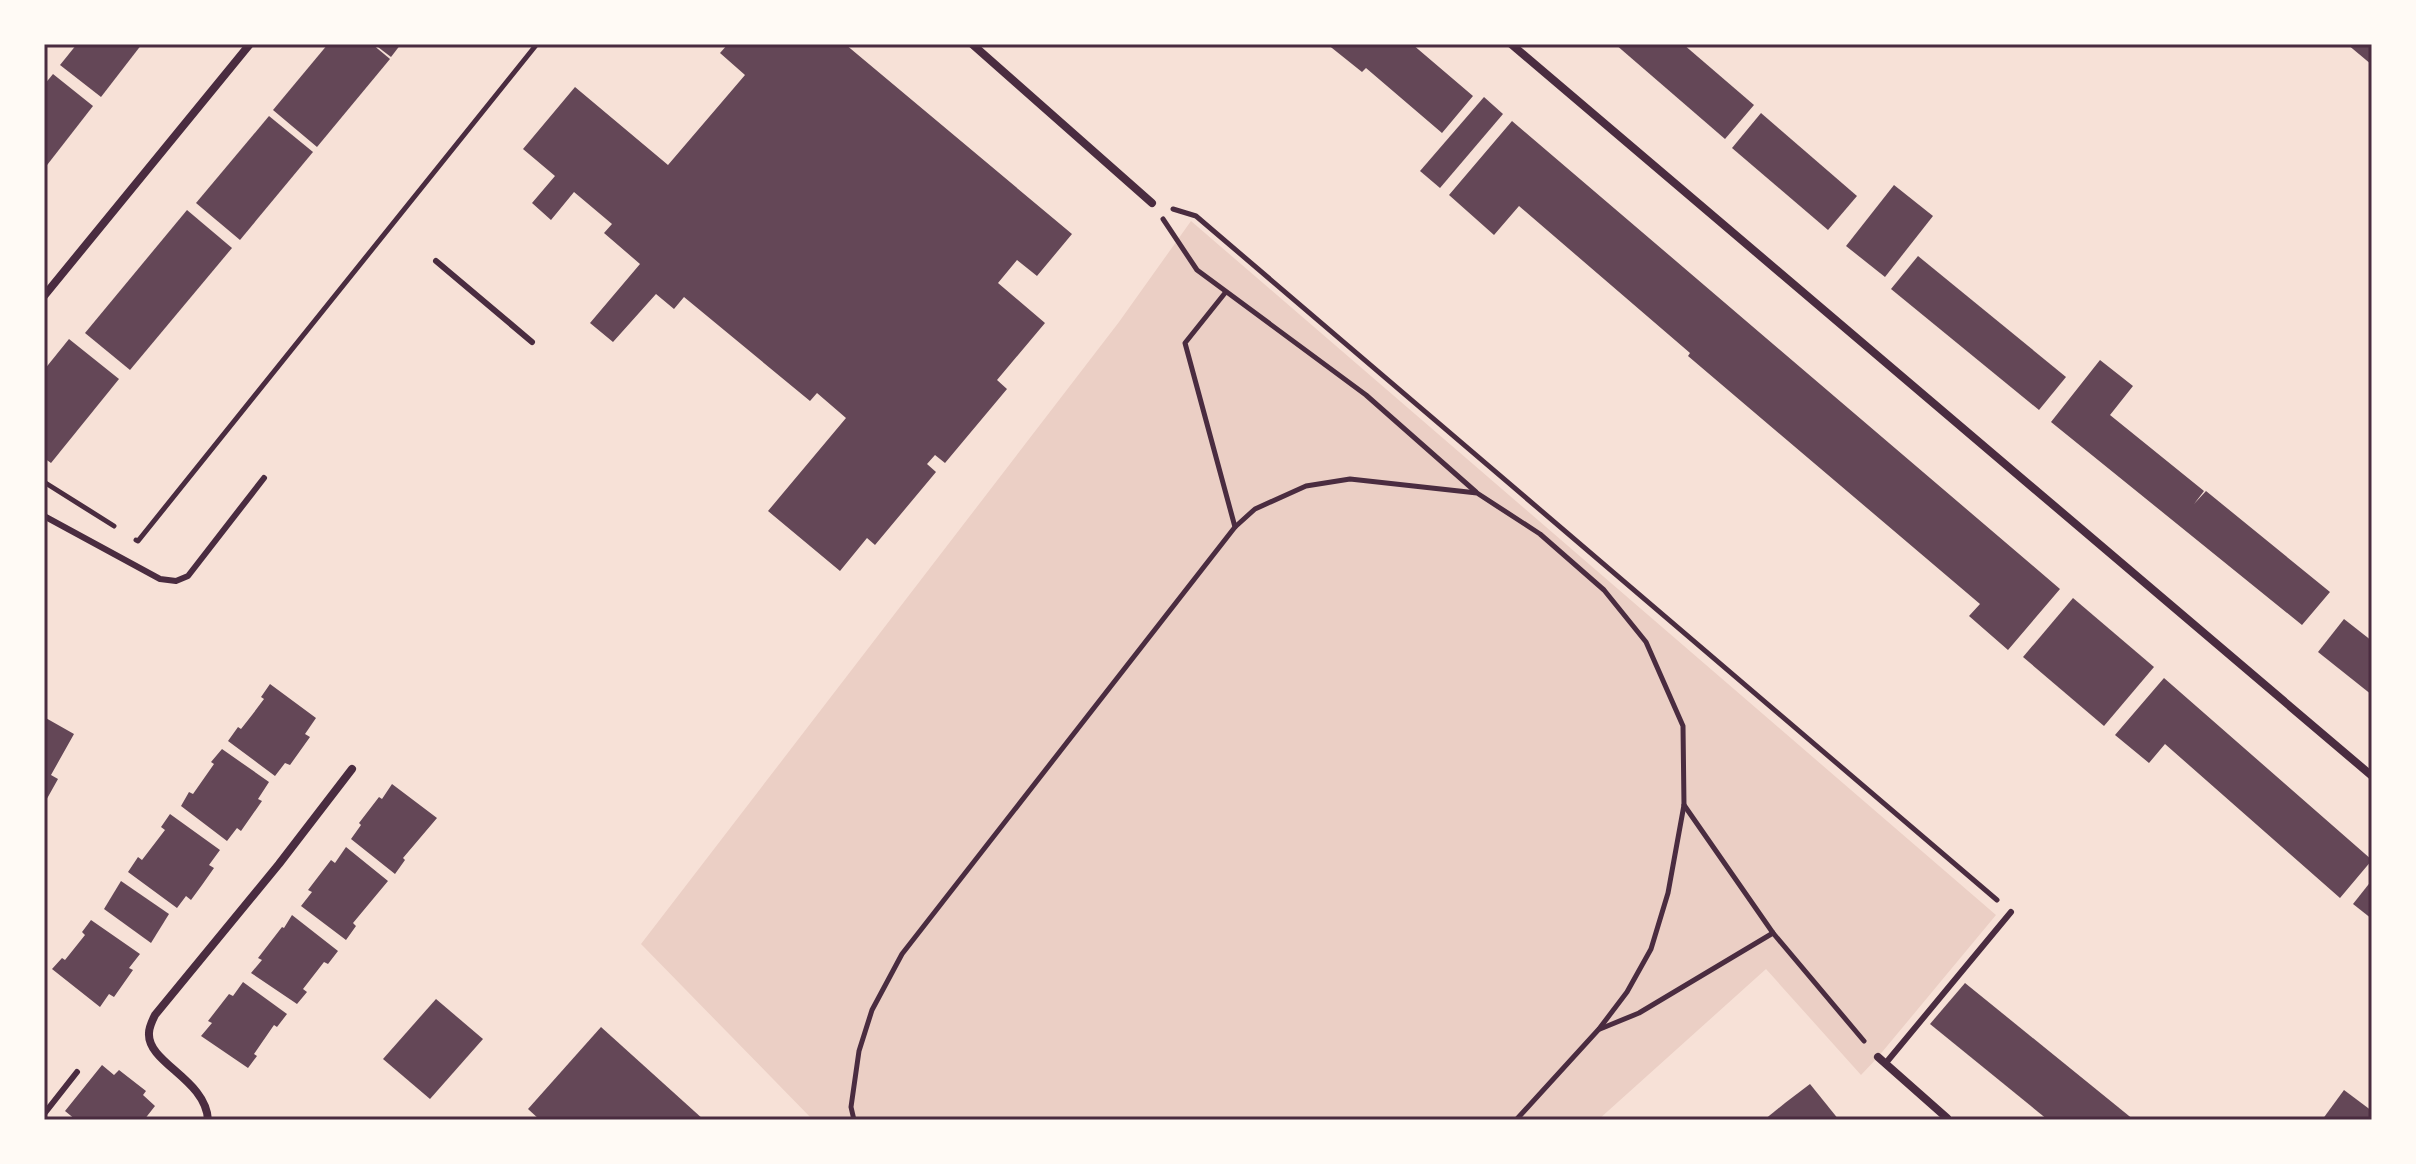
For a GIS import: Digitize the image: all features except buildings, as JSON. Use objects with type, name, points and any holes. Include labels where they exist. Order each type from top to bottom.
[{"type":"street","points":[[44,296],[250,44]]},
{"type":"street","points":[[972,44],[1152,203]]},
{"type":"street","points":[[1511,44],[2372,776]]},
{"type":"street","points":[[208,1120],[207,1108],[194,1086],[154,1051],[148,1031],[155,1015],[279,864],[352,769]]},
{"type":"street","points":[[1881,1061],[1947,1119]]},
{"type":"lane","points":[[436,261],[532,342]]},
{"type":"lane","points":[[44,516],[160,579],[176,581],[188,576],[264,478]]},
{"type":"lane","points":[[1881,1061],[2011,912]]},
{"type":"lane","points":[[44,1114],[77,1072]]},
{"type":"path","points":[[44,482],[138,541],[537,44]]},
{"type":"path","points":[[1152,203],[1197,270],[1366,395],[1477,493],[1540,534],[1604,590],[1646,642],[1683,726],[1684,805],[1668,893],[1651,949],[1627,992],[1599,1029],[1516,1120]]},
{"type":"path","points":[[1196,216],[2011,912]]},
{"type":"path","points":[[1225,293],[1185,343],[1235,527]]},
{"type":"path","points":[[854,1120],[851,1107],[859,1051],[872,1010],[902,954],[1235,527],[1255,509],[1306,486],[1335,481],[1350,479],[1477,493]]},
{"type":"path","points":[[1684,805],[1773,933],[1881,1061]]},
{"type":"path","points":[[1599,1029],[1639,1013],[1773,933]]},
{"type":"shaded area","points":[[1191,221],[1996,915],[1861,1075],[1766,969],[1598,1120],[813,1120],[641,944],[1119,322]]}]
